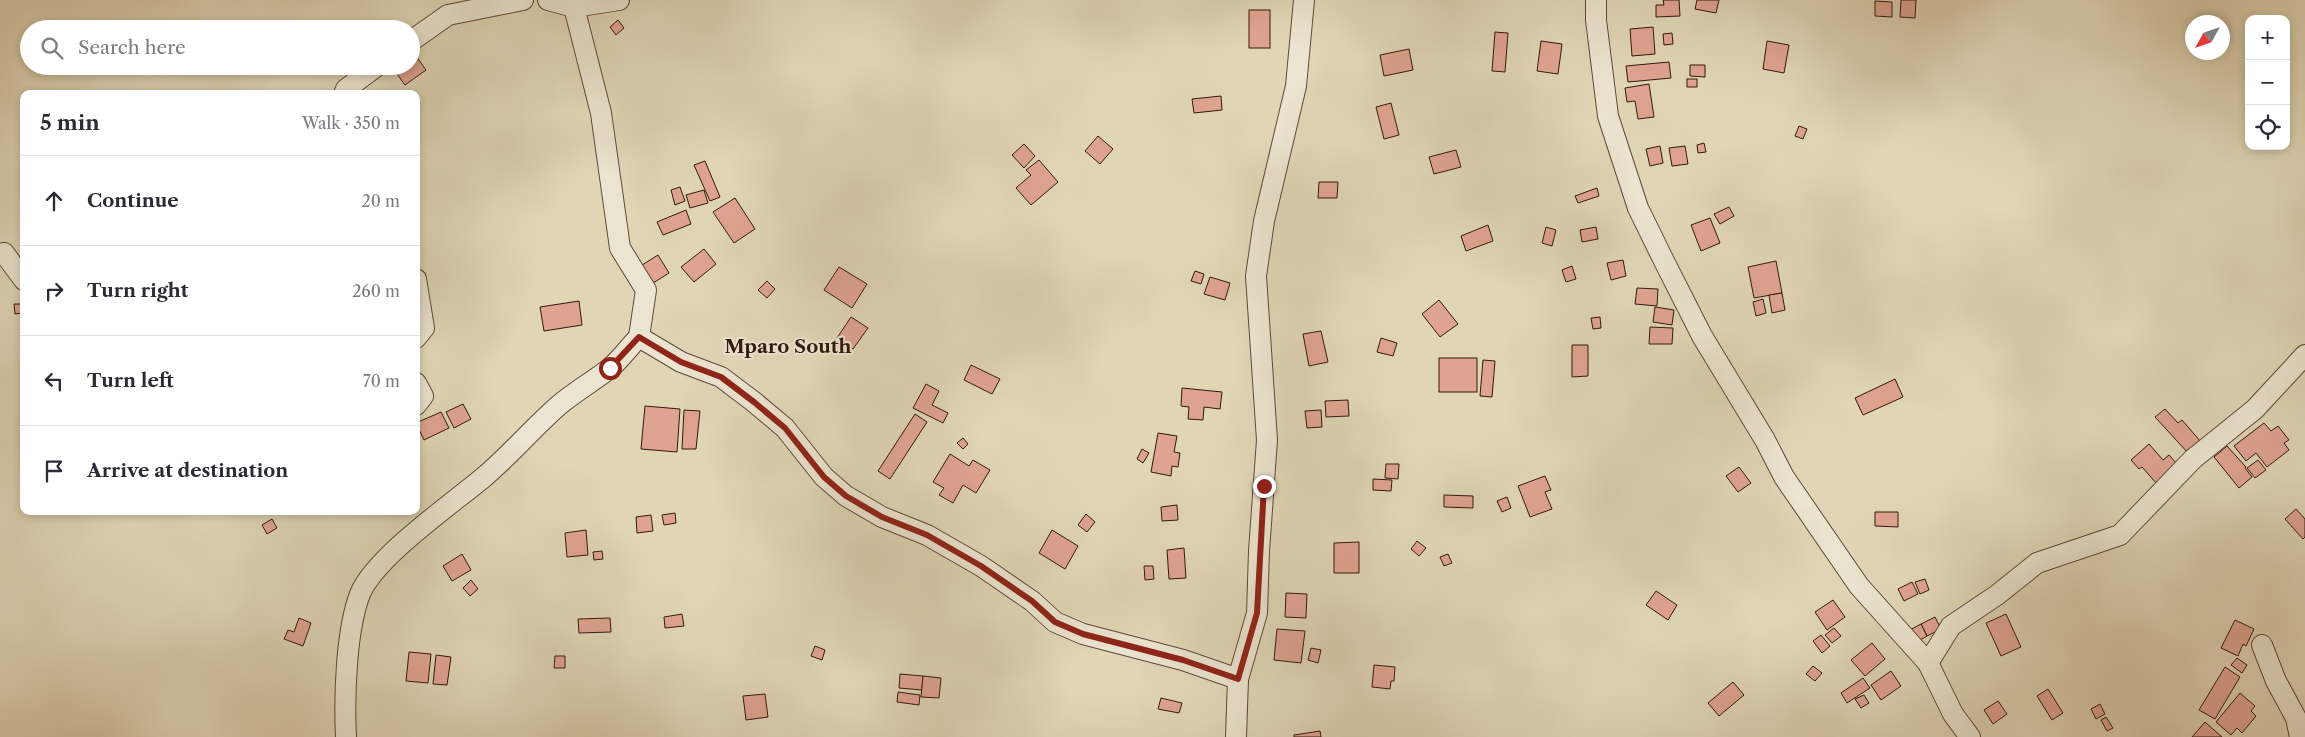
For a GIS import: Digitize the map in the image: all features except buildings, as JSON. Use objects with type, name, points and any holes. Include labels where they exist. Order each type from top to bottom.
[{"type":"street","points":[[420,35],[448,15],[523,0]]},
{"type":"street","points":[[548,0],[574,7],[619,0]]},
{"type":"street","points":[[1236,737],[1238,679],[1257,613],[1259,551],[1267,440],[1256,276],[1264,222],[1296,86],[1304,0]]},
{"type":"street","points":[[1596,0],[1596,20],[1608,116],[1638,208],[1702,336],[1789,484],[1859,586],[1928,664],[1953,714],[1970,737]]},
{"type":"street","points":[[346,737],[350,645],[361,593],[378,566],[486,475],[558,406],[588,382],[610,368],[639,337],[646,290],[620,248],[601,113],[574,7]]},
{"type":"street","points":[[346,90],[366,75]]},
{"type":"street","points":[[0,254],[4,253],[20,275]]},
{"type":"street","points":[[420,304],[424,328],[420,333]]},
{"type":"street","points":[[639,337],[681,362],[721,377],[754,402],[785,428],[824,477],[846,496],[882,517],[927,535],[981,566],[1032,601],[1055,622],[1083,634],[1183,660],[1238,679]]},
{"type":"street","points":[[1928,664],[1951,626],[1997,595],[2037,563],[2120,535],[2193,459],[2255,409],[2305,355]]},
{"type":"street","points":[[2262,645],[2276,681],[2296,718],[2300,737]]},
{"type":"district","name":"Mparo South","points":[[788,346]]},
{"type":"route","points":[[610,368],[639,337],[681,362],[721,377],[785,428],[824,477],[846,496],[882,517],[927,535],[981,566],[1032,601],[1055,622],[1083,634],[1130,648],[1183,660],[1238,679],[1257,613],[1264,486]]}]
